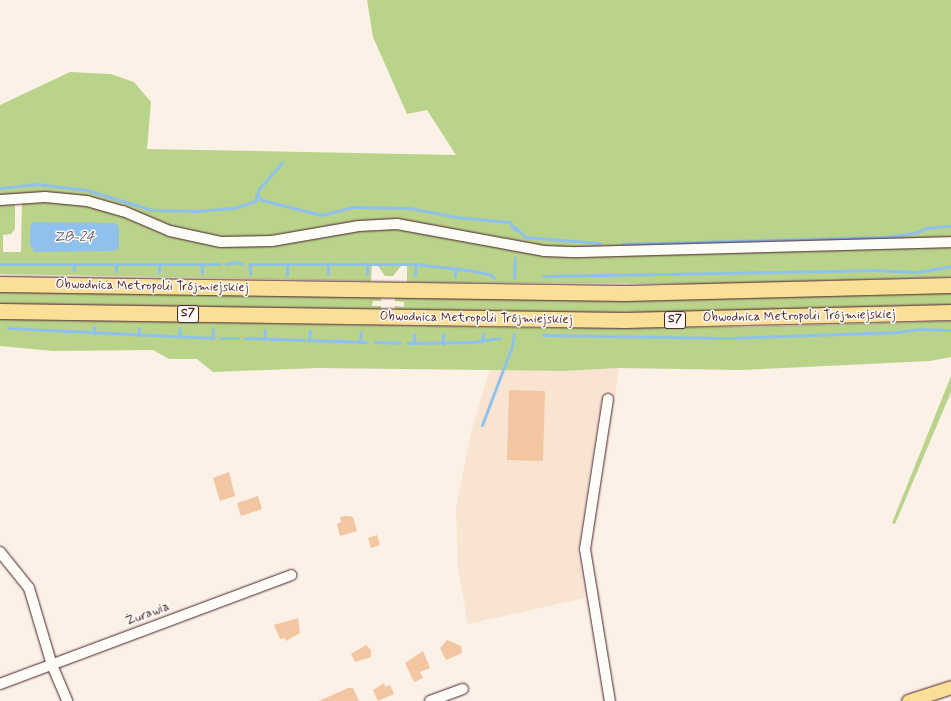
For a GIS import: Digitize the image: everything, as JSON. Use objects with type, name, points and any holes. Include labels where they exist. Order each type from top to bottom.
[{"type":"highway","name":"Obwodnica Metropolii Trójmiejskiej","points":[[0,284],[376,291],[624,293],[951,285]]},
{"type":"highway","name":"Obwodnica Metropolii Trójmiejskiej","points":[[0,311],[376,318],[624,320],[951,312]]},
{"type":"main road","points":[[908,701],[951,687]]},
{"type":"street","points":[[0,200],[45,196],[87,201],[123,212],[170,231],[221,242],[272,241],[359,226],[397,224],[544,251],[577,252],[951,242]]},
{"type":"street","points":[[608,399],[585,549],[610,701]]},
{"type":"street","points":[[0,552],[29,588],[52,665],[67,701]]},
{"type":"street","name":"Żurawia","points":[[0,684],[291,575]]},
{"type":"street","points":[[430,701],[463,689]]},
{"type":"shaded area","points":[[619,368],[615,397],[601,400],[578,550],[585,598],[468,624],[458,569],[456,508],[472,429],[490,369],[562,371]]},
{"type":"green space","points":[[367,0],[951,0],[951,238],[564,249],[526,244],[411,222],[283,236],[225,239],[177,230],[126,209],[0,197],[0,105],[70,72],[111,74],[134,82],[151,102],[147,149],[456,155],[427,110],[407,114],[373,37]]},
{"type":"green space","points":[[22,201],[61,201],[111,211],[187,240],[227,246],[276,244],[345,231],[388,227],[531,252],[951,245],[951,277],[707,284],[407,282],[407,265],[401,266],[393,276],[385,276],[378,266],[372,264],[371,281],[0,274],[0,204],[14,203],[15,206],[15,229],[11,234],[3,235],[3,252],[21,252]]},
{"type":"green space","points":[[0,289],[381,295],[381,301],[373,301],[372,306],[381,306],[381,311],[0,304]]},
{"type":"green space","points":[[951,291],[951,307],[699,313],[395,311],[395,306],[404,307],[404,302],[395,301],[395,296],[699,298]]},
{"type":"green space","points":[[0,318],[538,328],[746,327],[951,321],[951,357],[930,361],[741,370],[619,368],[562,371],[317,368],[213,372],[197,359],[169,359],[153,350],[53,351],[0,346]]},
{"type":"green space","points":[[951,376],[951,392],[895,524],[892,523]]},
{"type":"water","name":"ZB-24","points":[[33,222],[115,223],[119,227],[119,248],[114,251],[35,252],[30,245],[30,227]]},
{"type":"building","points":[[509,390],[545,391],[543,461],[507,460]]},
{"type":"building","points":[[229,472],[235,496],[220,501],[213,478]]},
{"type":"building","points":[[258,496],[262,509],[241,516],[237,503]]},
{"type":"building","points":[[340,517],[353,517],[357,531],[340,536],[337,524],[341,522]]},
{"type":"building","points":[[377,535],[380,545],[371,548],[368,538]]},
{"type":"building","points":[[298,618],[300,633],[286,641],[285,638],[280,639],[274,625]]},
{"type":"building","points":[[447,640],[461,646],[462,653],[446,660],[440,648]]},
{"type":"building","points":[[366,645],[371,650],[371,657],[355,662],[351,654]]},
{"type":"building","points":[[423,651],[430,668],[420,672],[423,678],[414,682],[405,663]]},
{"type":"building","points":[[384,683],[385,687],[390,685],[394,694],[378,701],[373,690]]},
{"type":"building","points":[[348,688],[353,688],[359,701],[319,701]]},
{"type":"waterway","points":[[0,188],[36,184],[87,190],[152,210],[197,211],[234,208],[255,201],[259,189],[282,163]]},
{"type":"waterway","points":[[256,195],[262,200],[321,215],[354,207],[409,208],[456,217],[509,222],[515,230]]},
{"type":"waterway","points":[[622,244],[887,237],[918,232],[926,228],[951,226]]},
{"type":"waterway","points":[[515,227],[525,237],[600,243]]},
{"type":"waterway","points":[[514,278],[515,258]]},
{"type":"waterway","points":[[226,264],[237,262],[242,264]]},
{"type":"waterway","points":[[328,263],[328,274]]},
{"type":"waterway","points":[[367,263],[367,274]]},
{"type":"waterway","points":[[0,264],[220,264]]},
{"type":"waterway","points":[[74,264],[74,270]]},
{"type":"waterway","points":[[116,264],[116,271]]},
{"type":"waterway","points":[[159,264],[159,272]]},
{"type":"waterway","points":[[202,264],[202,273]]},
{"type":"waterway","points":[[249,264],[416,264],[468,270],[489,274],[494,278]]},
{"type":"waterway","points":[[250,264],[250,274]]},
{"type":"waterway","points":[[415,275],[416,264]]},
{"type":"waterway","points":[[287,265],[287,275]]},
{"type":"waterway","points":[[543,276],[873,270],[918,272],[951,266]]},
{"type":"waterway","points":[[455,276],[456,268]]},
{"type":"waterway","points":[[94,327],[94,333]]},
{"type":"waterway","points":[[8,328],[214,338]]},
{"type":"waterway","points":[[139,328],[139,335]]},
{"type":"waterway","points":[[179,337],[180,328]]},
{"type":"waterway","points":[[213,329],[213,338]]},
{"type":"waterway","points":[[543,335],[728,338],[898,332],[919,329],[951,330]]},
{"type":"waterway","points":[[264,339],[265,330]]},
{"type":"waterway","points":[[309,340],[310,331]]},
{"type":"waterway","points":[[360,342],[361,332]]},
{"type":"waterway","points":[[414,334],[414,343]]},
{"type":"waterway","points":[[443,334],[443,344]]},
{"type":"waterway","points":[[482,341],[483,334]]},
{"type":"waterway","points":[[482,425],[512,346],[514,334]]},
{"type":"waterway","points":[[221,338],[238,338]]},
{"type":"waterway","points":[[245,338],[367,342]]},
{"type":"waterway","points":[[408,343],[472,342],[500,338]]},
{"type":"waterway","points":[[375,342],[400,343]]}]
